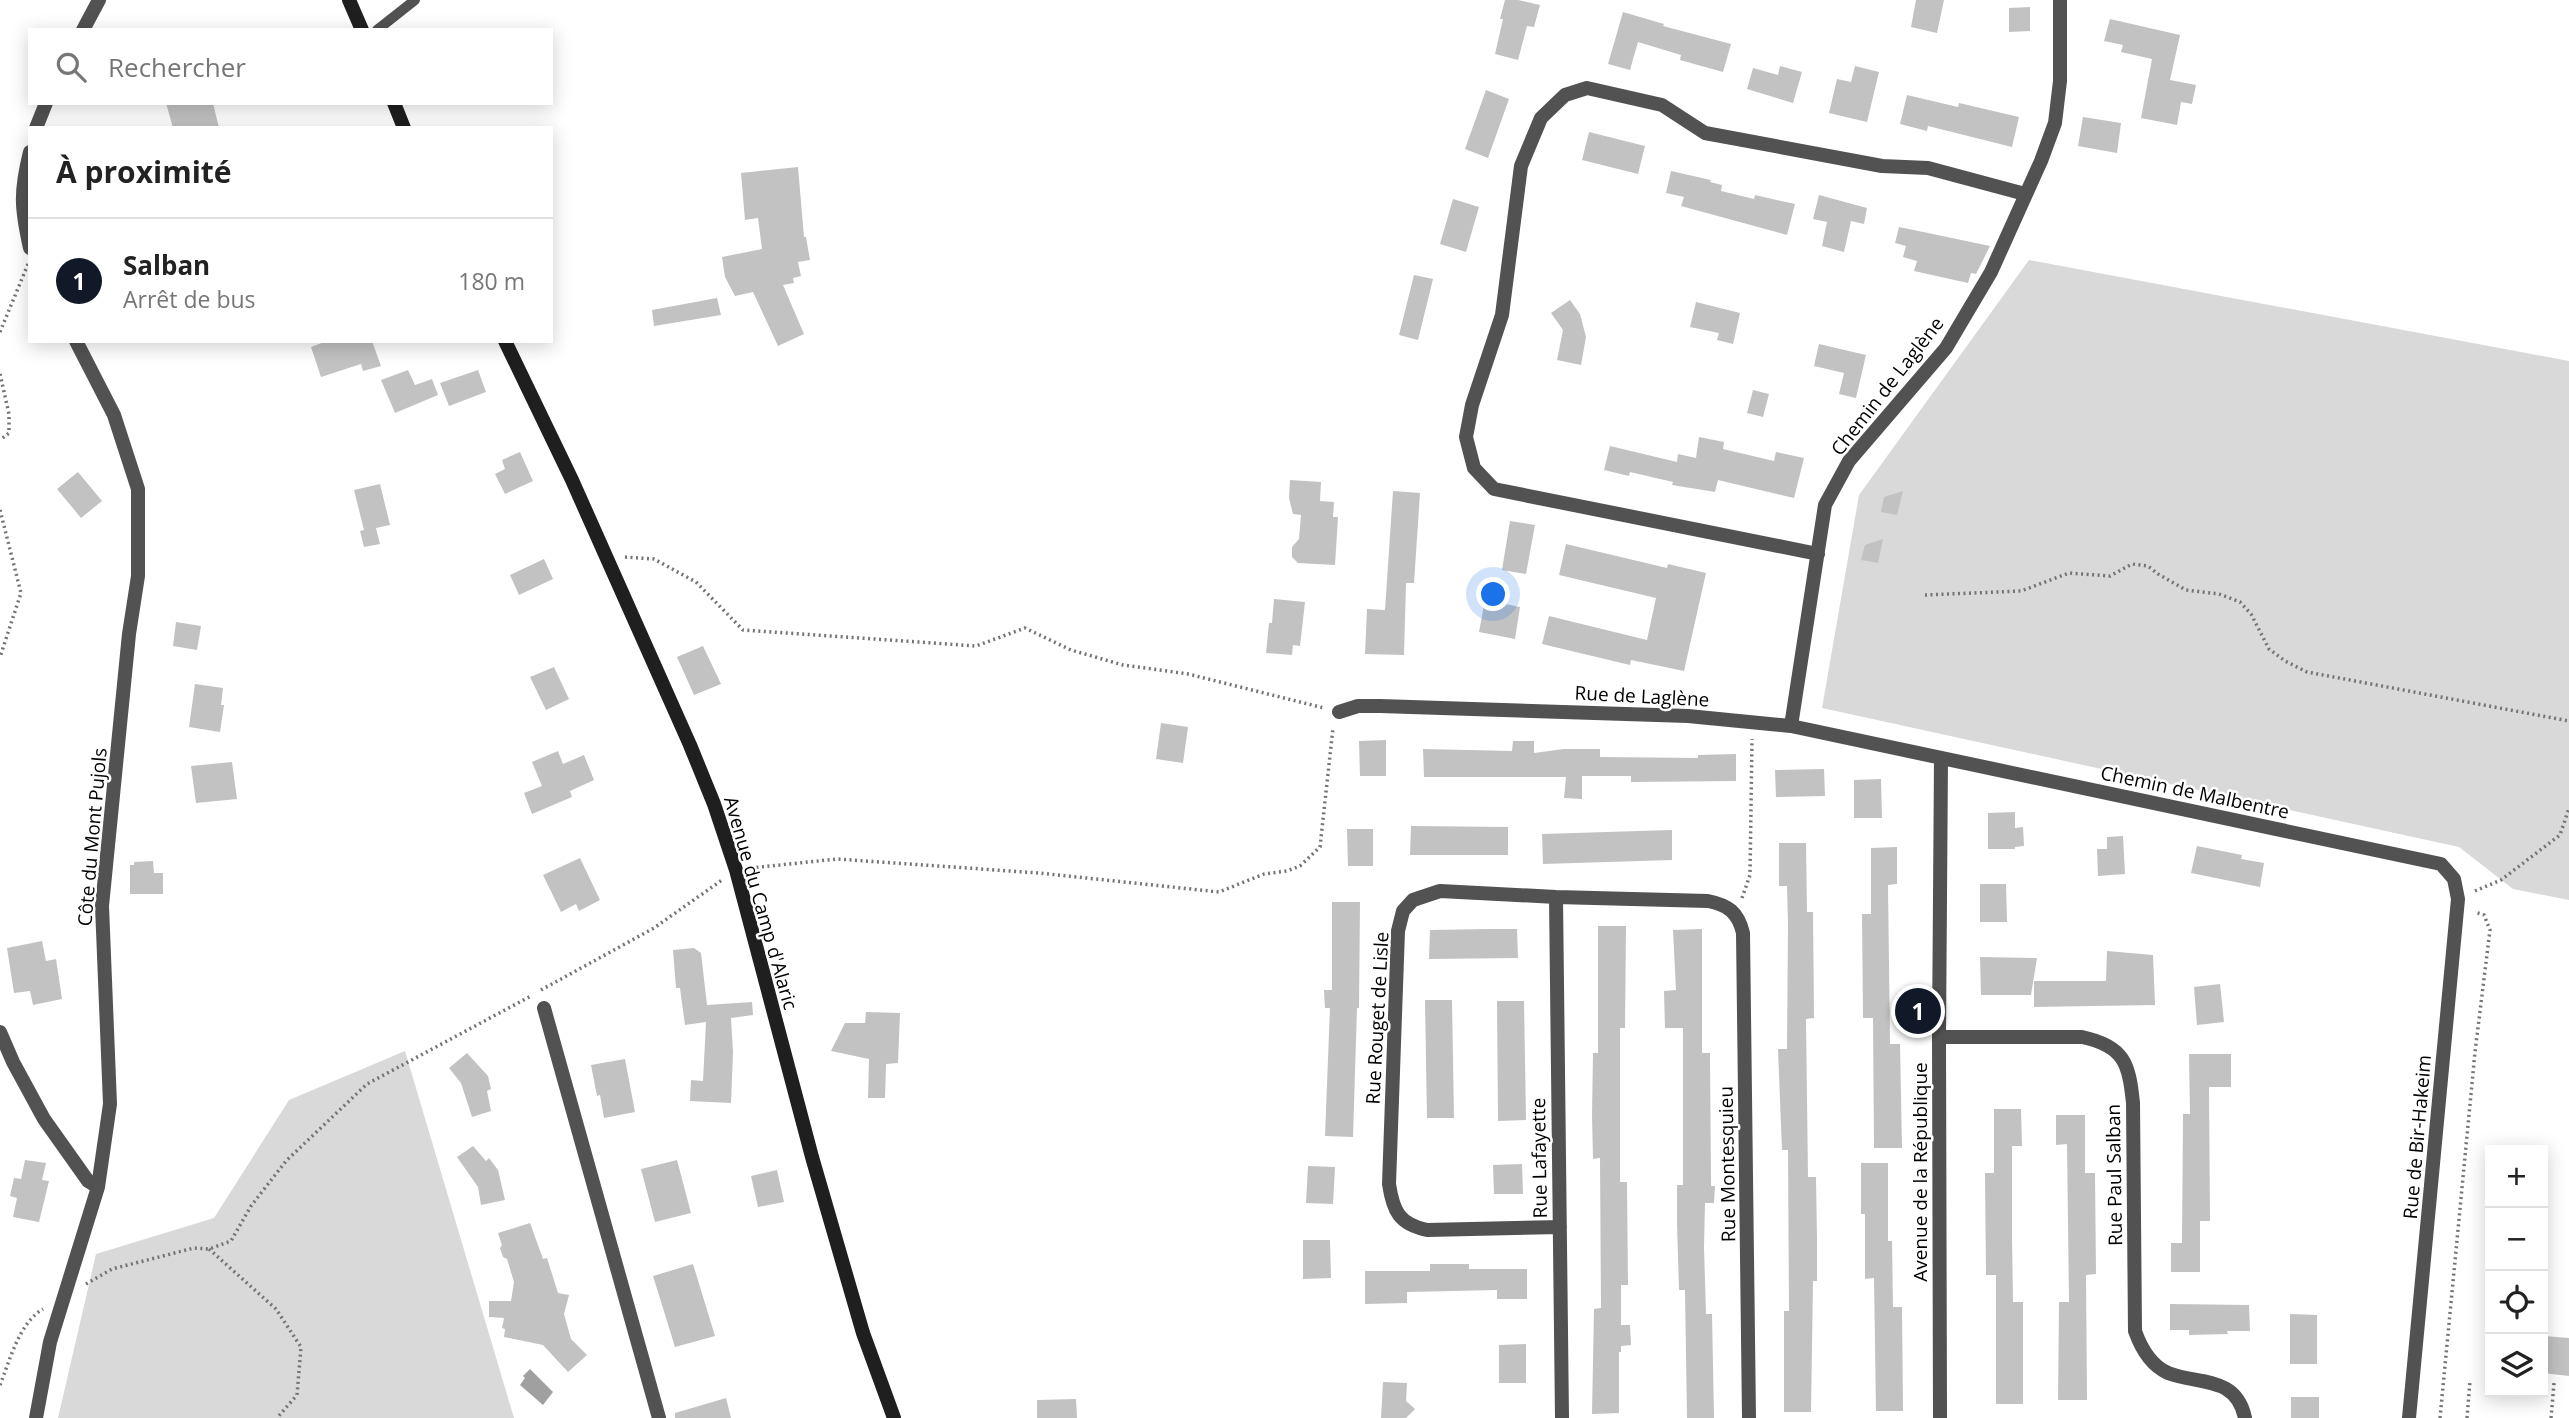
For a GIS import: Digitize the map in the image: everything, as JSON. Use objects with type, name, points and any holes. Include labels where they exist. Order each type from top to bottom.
[{"type":"main road","points":[[349,0],[361,28]]},
{"type":"main road","points":[[395,105],[403,126]]},
{"type":"main road","name":"Avenue du Camp d'Alaric","points":[[506,343],[572,480],[690,745],[736,870],[819,1182],[863,1333],[894,1418]]},
{"type":"street","points":[[84,28],[99,0]]},
{"type":"street","name":"Chemin de Laglène","points":[[1791,726],[1825,505],[1849,461],[1946,348],[1991,272],[2041,161],[2055,122],[2060,81],[2060,0]]},
{"type":"street","points":[[1818,554],[1494,489],[1474,468],[1466,437],[1472,405],[1502,315],[1521,166],[1541,118],[1565,95],[1587,88],[1662,105],[1705,133],[1882,166],[1928,168],[2025,194]]},
{"type":"street","points":[[37,126],[45,105]]},
{"type":"street","points":[[28,160],[22,183],[22,211],[28,239]]},
{"type":"street","name":"Côte du Mont Pujols","points":[[36,1418],[50,1342],[98,1187],[110,1104],[102,906],[129,634],[138,576],[138,489],[114,415],[77,343]]},
{"type":"street","name":"Rue de Laglène","points":[[1339,712],[1358,706],[1380,706],[1688,716],[1791,726],[1941,758]]},
{"type":"street","name":"Chemin de Malbentre","points":[[1941,758],[2441,864]]},
{"type":"street","name":"Avenue de la République","points":[[1940,1418],[1941,758]]},
{"type":"street","name":"Rue de Bir-Hakeim","points":[[2409,1418],[2457,904],[2454,878],[2441,864]]},
{"type":"street","name":"Rue Rouget de Lisle","points":[[1560,1227],[1427,1230],[1410,1227],[1399,1216],[1391,1202],[1389,1184],[1398,931],[1403,911],[1413,900],[1440,891],[1708,901],[1725,905],[1734,912]]},
{"type":"street","name":"Rue Lafayette","points":[[1556,897],[1562,1418]]},
{"type":"street","name":"Rue Montesquieu","points":[[1734,912],[1741,922],[1743,933],[1749,1418]]},
{"type":"street","points":[[544,1008],[659,1418]]},
{"type":"street","points":[[0,1032],[44,1119],[89,1181],[98,1187]]},
{"type":"street","name":"Rue Paul Salban","points":[[1939,1037],[2082,1037],[2102,1042],[2118,1053],[2130,1073],[2133,1104],[2135,1331],[2141,1349],[2152,1362],[2166,1372],[2186,1379],[2214,1382],[2231,1393],[2245,1418]]},
{"type":"lane","points":[[380,28],[415,0]]},
{"type":"path","points":[[0,332],[28,264]]},
{"type":"path","points":[[0,374],[9,414],[9,433],[0,440]]},
{"type":"path","points":[[0,510],[20,593],[0,657]]},
{"type":"path","points":[[0,1385],[32,1315],[112,1269],[194,1248],[209,1249],[231,1241],[251,1206],[286,1161],[367,1084],[654,928],[736,870],[837,859],[1040,873],[1219,892],[1264,874],[1287,872],[1300,866],[1320,847],[1331,735],[1339,712],[1188,674],[1123,665],[1071,650],[1025,628],[976,646],[743,630],[696,582],[654,559],[604,555]]},
{"type":"path","points":[[1925,595],[2021,591],[2069,573],[2110,576],[2132,564],[2148,566],[2186,590],[2219,594],[2240,602],[2251,614],[2269,649],[2284,661],[2307,672],[2569,721]]},
{"type":"path","points":[[1734,912],[1747,888],[1750,874],[1752,722]]},
{"type":"path","points":[[2457,904],[2501,880],[2560,835],[2569,808]]},
{"type":"path","points":[[2440,1418],[2475,1052],[2490,930],[2484,915],[2457,904]]},
{"type":"path","points":[[209,1249],[276,1309],[301,1348],[298,1395],[277,1418]]},
{"type":"path","points":[[2467,1418],[2470,1381]]},
{"type":"path","points":[[2551,1418],[2554,1383]]},
{"type":"shaded area","points":[[2029,260],[2569,361],[2569,900],[2513,889],[2459,847],[1822,708],[1859,495]]},
{"type":"shaded area","points":[[405,1051],[514,1418],[58,1418],[96,1254],[214,1218],[289,1100]]},
{"type":"shaded area","points":[[530,1369],[553,1392],[543,1405],[520,1385],[525,1378],[523,1376]]},
{"type":"building","points":[[1505,0],[1540,5],[1534,27],[1527,26],[1518,60],[1495,54]]},
{"type":"building","points":[[1916,0],[1944,0],[1937,33],[1911,27]]},
{"type":"building","points":[[2030,7],[2030,31],[2009,32],[2009,8]]},
{"type":"building","points":[[1623,12],[1731,44],[1723,72],[1680,60],[1681,55],[1638,42],[1630,70],[1608,64]]},
{"type":"building","points":[[2110,19],[2180,35],[2170,80],[2196,85],[2192,104],[2181,102],[2177,125],[2141,118],[2152,59],[2121,52],[2123,45],[2104,41]]},
{"type":"building","points":[[1780,66],[1802,72],[1793,103],[1747,89],[1753,68],[1778,75]]},
{"type":"building","points":[[1855,66],[1879,72],[1867,122],[1829,113],[1837,79],[1851,82]]},
{"type":"building","points":[[1486,90],[1509,99],[1488,158],[1465,149]]},
{"type":"building","points":[[1907,95],[1958,107],[1959,103],[2019,117],[2012,147],[1928,126],[1927,131],[1900,124]]},
{"type":"building","points":[[167,105],[213,105],[219,126],[172,126]]},
{"type":"building","points":[[2083,117],[2121,123],[2117,153],[2078,146]]},
{"type":"building","points":[[1589,132],[1645,146],[1638,174],[1582,160]]},
{"type":"building","points":[[798,167],[804,237],[810,260],[798,262],[801,276],[793,278],[794,283],[783,285],[804,334],[778,346],[753,292],[735,296],[725,277],[722,257],[762,249],[758,218],[745,220],[741,173]]},
{"type":"building","points":[[1671,171],[1711,180],[1710,182],[1722,185],[1721,191],[1754,199],[1755,195],[1795,204],[1787,235],[1681,206],[1684,197],[1666,193]]},
{"type":"building","points":[[1819,195],[1867,208],[1864,224],[1851,221],[1844,252],[1822,246],[1827,222],[1813,219]]},
{"type":"building","points":[[1453,199],[1479,207],[1466,252],[1440,244]]},
{"type":"building","points":[[1899,227],[1990,246],[1976,274],[1971,273],[1968,283],[1914,271],[1917,261],[1903,257],[1906,246],[1895,243]]},
{"type":"building","points":[[1414,275],[1433,279],[1418,340],[1399,335]]},
{"type":"building","points":[[717,298],[721,315],[654,326],[652,310]]},
{"type":"building","points":[[1570,300],[1580,314],[1586,337],[1581,365],[1557,360],[1563,330],[1551,313]]},
{"type":"building","points":[[1696,302],[1740,313],[1733,344],[1717,340],[1719,333],[1690,327]]},
{"type":"building","points":[[322,343],[373,343],[381,366],[363,371],[361,364],[321,377],[311,347]]},
{"type":"building","points":[[1819,344],[1866,355],[1856,398],[1839,394],[1844,373],[1814,366]]},
{"type":"building","points":[[408,370],[415,385],[432,379],[438,395],[395,413],[381,380]]},
{"type":"building","points":[[478,370],[486,392],[449,406],[440,383]]},
{"type":"building","points":[[1753,390],[1769,394],[1763,417],[1747,413]]},
{"type":"building","points":[[1699,437],[1724,442],[1723,449],[1774,461],[1776,452],[1804,458],[1794,498],[1718,480],[1715,492],[1672,485],[1673,482],[1630,472],[1629,476],[1604,470],[1610,446],[1677,462],[1678,454],[1696,458]]},
{"type":"building","points":[[520,452],[533,481],[505,494],[495,474],[505,469],[502,460]]},
{"type":"building","points":[[78,472],[102,501],[81,518],[57,489]]},
{"type":"building","points":[[1290,480],[1321,482],[1320,501],[1334,502],[1333,517],[1338,517],[1335,565],[1298,563],[1292,557],[1292,547],[1299,539],[1301,515],[1293,514],[1289,498]]},
{"type":"building","points":[[380,484],[390,525],[376,528],[380,544],[364,547],[360,531],[364,530],[354,490]]},
{"type":"building","points":[[1393,491],[1420,493],[1414,583],[1406,583],[1404,655],[1365,654],[1367,609],[1385,610]]},
{"type":"building","points":[[1903,491],[1897,515],[1881,512],[1884,497]]},
{"type":"building","points":[[1510,521],[1535,525],[1526,574],[1502,570]]},
{"type":"building","points":[[1883,539],[1878,563],[1861,560],[1865,545]]},
{"type":"building","points":[[1566,544],[1667,568],[1668,564],[1706,573],[1684,671],[1631,660],[1630,665],[1542,644],[1549,616],[1647,640],[1656,598],[1559,575]]},
{"type":"building","points":[[544,559],[553,579],[519,595],[510,575]]},
{"type":"building","points":[[1274,599],[1305,602],[1300,646],[1293,645],[1292,655],[1266,653]]},
{"type":"building","points":[[1485,600],[1520,607],[1515,639],[1479,632]]},
{"type":"building","points":[[176,622],[201,626],[197,650],[173,646]]},
{"type":"building","points":[[703,646],[721,684],[694,695],[677,657]]},
{"type":"building","points":[[554,667],[569,699],[546,710],[530,677]]},
{"type":"building","points":[[195,684],[223,688],[221,705],[224,705],[220,732],[189,727]]},
{"type":"building","points":[[1161,723],[1188,727],[1183,763],[1156,759]]},
{"type":"building","points":[[1386,740],[1386,776],[1360,776],[1359,741]]},
{"type":"building","points":[[1513,741],[1534,741],[1534,753],[1564,749],[1600,749],[1600,757],[1698,758],[1698,755],[1736,754],[1736,781],[1631,782],[1631,776],[1582,776],[1582,799],[1564,798],[1566,777],[1424,777],[1423,749],[1512,751]]},
{"type":"building","points":[[558,751],[563,764],[584,755],[594,780],[570,791],[572,797],[532,814],[524,793],[542,786],[532,762]]},
{"type":"building","points":[[232,762],[237,799],[196,803],[191,766]]},
{"type":"building","points":[[1824,769],[1825,796],[1776,797],[1775,770]]},
{"type":"building","points":[[1881,779],[1882,818],[1854,818],[1854,780]]},
{"type":"building","points":[[2015,812],[2015,828],[2023,827],[2024,846],[2015,849],[1988,849],[1988,813]]},
{"type":"building","points":[[1411,826],[1508,827],[1508,855],[1410,855]]},
{"type":"building","points":[[1347,829],[1373,829],[1373,866],[1348,866]]},
{"type":"building","points":[[1672,830],[1672,860],[1543,864],[1542,834]]},
{"type":"building","points":[[2123,836],[2125,874],[2098,876],[2097,849],[2107,849],[2107,837]]},
{"type":"building","points":[[1779,843],[1806,843],[1807,912],[1813,912],[1814,1018],[1806,1019],[1808,1177],[1816,1177],[1817,1240],[1817,1281],[1813,1281],[1811,1412],[1784,1412],[1784,1311],[1789,1311],[1788,1150],[1782,1150],[1778,1049],[1787,1049],[1788,923],[1787,886],[1779,886]]},
{"type":"building","points":[[2197,846],[2242,855],[2241,859],[2264,863],[2260,887],[2191,873]]},
{"type":"building","points":[[1897,847],[1897,884],[1888,885],[1890,1044],[1900,1044],[1902,1148],[1874,1148],[1873,1018],[1863,1018],[1862,914],[1871,914],[1871,848]]},
{"type":"building","points":[[580,858],[600,900],[579,911],[576,904],[561,912],[543,875]]},
{"type":"building","points":[[153,861],[154,873],[163,873],[163,894],[130,894],[130,865],[134,865],[134,862]]},
{"type":"building","points":[[1980,884],[2006,884],[2007,922],[1980,922]]},
{"type":"building","points":[[1332,902],[1360,902],[1359,1008],[1353,1137],[1325,1136],[1330,1008],[1325,1008],[1324,990],[1332,990]]},
{"type":"building","points":[[1598,926],[1626,926],[1625,1028],[1620,1028],[1620,1182],[1627,1182],[1628,1285],[1621,1285],[1621,1325],[1630,1325],[1631,1345],[1621,1346],[1619,1352],[1619,1413],[1592,1414],[1594,1309],[1601,1308],[1600,1158],[1593,1159],[1592,1115],[1593,1053],[1598,1053]]},
{"type":"building","points":[[1517,929],[1518,958],[1429,959],[1430,930]]},
{"type":"building","points":[[1702,929],[1702,1053],[1710,1053],[1711,1186],[1715,1186],[1714,1203],[1705,1203],[1704,1247],[1706,1314],[1712,1314],[1714,1418],[1687,1418],[1685,1290],[1679,1290],[1677,1223],[1677,1185],[1683,1185],[1683,1028],[1665,1028],[1664,991],[1676,990],[1673,930]]},
{"type":"building","points":[[42,941],[46,961],[56,959],[62,999],[33,1005],[30,991],[14,993],[7,948]]},
{"type":"building","points":[[694,948],[701,953],[707,1005],[752,1002],[753,1015],[731,1018],[731,1103],[690,1101],[691,1080],[703,1081],[706,1022],[685,1025],[680,988],[676,988],[673,950]]},
{"type":"building","points":[[2107,951],[2153,955],[2155,1005],[2034,1007],[2034,981],[2106,981]]},
{"type":"building","points":[[1980,957],[2037,958],[2031,995],[1981,995]]},
{"type":"building","points":[[2220,984],[2224,1022],[2197,1025],[2194,987]]},
{"type":"building","points":[[1425,1000],[1452,1000],[1454,1118],[1427,1118]]},
{"type":"building","points":[[1497,1001],[1524,1001],[1526,1120],[1498,1121]]},
{"type":"building","points":[[866,1012],[900,1013],[898,1063],[886,1064],[885,1098],[868,1098],[869,1059],[831,1051],[845,1023],[865,1023]]},
{"type":"building","points":[[467,1053],[488,1076],[491,1089],[487,1091],[491,1111],[472,1117],[461,1083],[449,1068]]},
{"type":"building","points":[[2189,1054],[2231,1054],[2231,1087],[2209,1087],[2210,1221],[2200,1221],[2200,1272],[2171,1272],[2171,1243],[2182,1243],[2183,1114],[2190,1114]]},
{"type":"building","points":[[625,1059],[635,1112],[604,1118],[591,1065]]},
{"type":"building","points":[[1994,1109],[2021,1109],[2022,1146],[2012,1146],[2012,1238],[2013,1302],[2023,1302],[2023,1404],[1996,1404],[1996,1275],[1986,1275],[1985,1173],[1994,1173]]},
{"type":"building","points":[[2056,1115],[2085,1115],[2085,1173],[2095,1173],[2096,1274],[2086,1275],[2087,1400],[2058,1400],[2059,1302],[2069,1302],[2067,1144],[2056,1145]]},
{"type":"building","points":[[473,1146],[486,1161],[489,1158],[498,1170],[505,1200],[481,1205],[478,1187],[457,1157]]},
{"type":"building","points":[[25,1160],[46,1163],[42,1180],[49,1181],[39,1222],[13,1217],[17,1198],[10,1196],[14,1178],[21,1179]]},
{"type":"building","points":[[677,1160],[691,1213],[655,1222],[641,1169]]},
{"type":"building","points":[[1861,1163],[1888,1163],[1888,1241],[1892,1241],[1893,1307],[1902,1307],[1903,1411],[1876,1411],[1874,1278],[1865,1279],[1865,1214],[1861,1214]]},
{"type":"building","points":[[1522,1164],[1523,1194],[1494,1194],[1493,1165]]},
{"type":"building","points":[[1308,1166],[1335,1167],[1333,1204],[1306,1203]]},
{"type":"building","points":[[777,1170],[784,1202],[758,1207],[751,1176]]},
{"type":"building","points":[[530,1223],[543,1259],[547,1258],[558,1293],[569,1295],[564,1314],[571,1339],[587,1355],[568,1372],[543,1345],[504,1337],[504,1318],[489,1317],[489,1301],[511,1301],[514,1282],[507,1259],[503,1257],[500,1248],[502,1245],[498,1233]]},
{"type":"building","points":[[1303,1240],[1330,1240],[1331,1278],[1303,1279]]},
{"type":"building","points":[[693,1264],[715,1336],[675,1347],[653,1276]]},
{"type":"building","points":[[1430,1264],[1469,1264],[1469,1269],[1527,1269],[1527,1299],[1497,1299],[1497,1290],[1407,1292],[1407,1303],[1365,1304],[1365,1271],[1430,1271]]},
{"type":"building","points":[[2170,1304],[2249,1305],[2250,1331],[2189,1335],[2189,1330],[2170,1330]]},
{"type":"building","points":[[2290,1314],[2317,1315],[2317,1364],[2290,1364]]},
{"type":"building","points":[[2548,1336],[2569,1338],[2569,1376],[2548,1374]]},
{"type":"building","points":[[1526,1344],[1526,1383],[1499,1383],[1499,1345]]},
{"type":"building","points":[[1383,1382],[1407,1383],[1406,1401],[1415,1409],[1406,1418],[1381,1418]]},
{"type":"building","points":[[2291,1397],[2319,1397],[2319,1418],[2291,1418]]},
{"type":"building","points":[[726,1398],[731,1418],[675,1418],[675,1413]]},
{"type":"building","points":[[1076,1399],[1077,1418],[1037,1418],[1037,1400]]},
{"type":"place","name":"Salban","points":[[1918,1011]]}]
